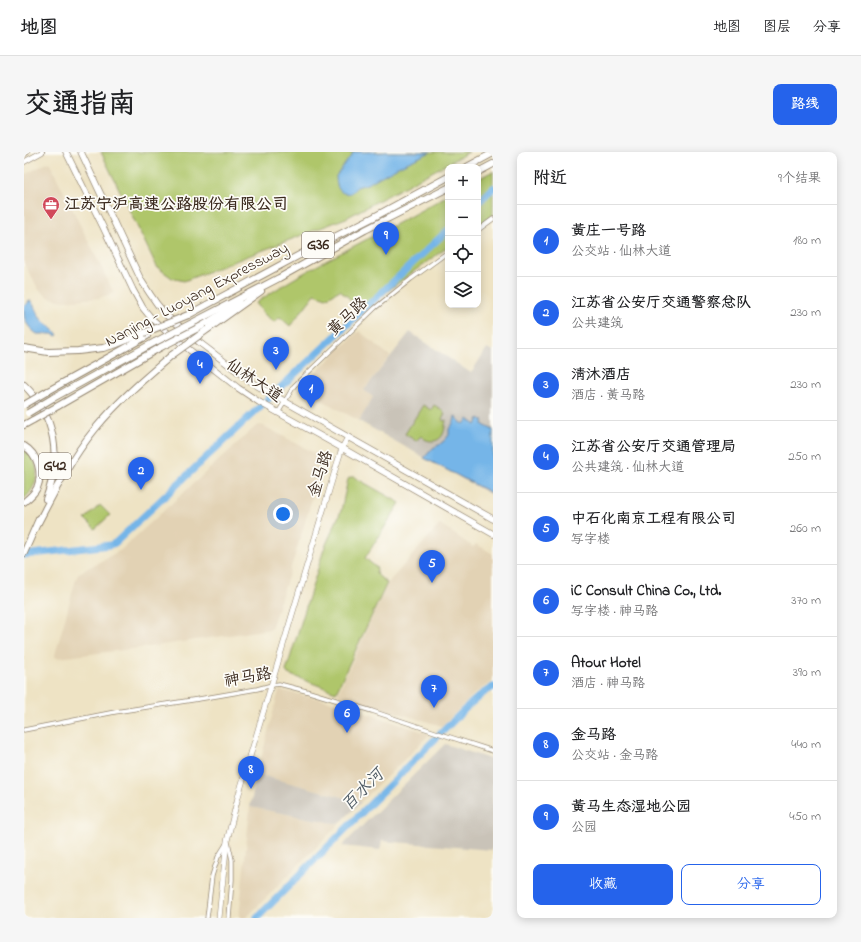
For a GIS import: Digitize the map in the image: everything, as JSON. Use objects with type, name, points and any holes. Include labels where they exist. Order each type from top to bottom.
[{"type":"highway","points":[[473,164],[493,153]]},
{"type":"highway","points":[[481,170],[493,164]]},
{"type":"highway","name":"Nanjing - Luoyang Expressway","points":[[24,405],[145,335],[188,315],[445,179]]},
{"type":"highway","name":"Nanjing - Luoyang Expressway","points":[[26,414],[155,342],[279,278],[365,230],[445,190]]},
{"type":"highway","points":[[24,425],[202,326],[279,278]]},
{"type":"highway","points":[[38,523],[61,479],[76,455],[94,430],[112,409],[172,355],[279,278]]},
{"type":"highway","points":[[25,347],[48,352],[78,352],[103,348],[145,335]]},
{"type":"highway","name":"G42","points":[[24,385],[32,392],[40,404],[48,421],[52,431],[55,461],[53,480],[49,492],[38,523],[24,552]]},
{"type":"highway","points":[[24,446],[36,458],[39,472],[37,489],[24,502]]},
{"type":"main road","name":"仙林大道","points":[[66,152],[143,308],[152,319],[173,338],[238,388],[259,402],[493,534]]},
{"type":"main road","name":"仙林大道","points":[[80,152],[142,280],[150,294],[166,315],[235,371],[268,393],[493,519]]},
{"type":"main road","name":"金马路","points":[[219,918],[227,841],[238,797],[336,467],[342,448],[348,437]]},
{"type":"street","points":[[24,162],[42,152]]},
{"type":"street","points":[[481,228],[493,219]]},
{"type":"street","name":"黄马路","points":[[278,413],[282,401],[294,386],[375,308],[445,254]]},
{"type":"street","name":"神马路","points":[[24,730],[115,712],[257,689],[279,684],[306,690],[493,751]]},
{"type":"street","name":"金马路","points":[[207,918],[212,876],[218,857],[227,841]]},
{"type":"street","name":"金马路","points":[[227,841],[232,860],[229,918]]},
{"type":"shaded area","name":"江苏宁沪高速公路股份有限公司","points":[[49,162],[114,293],[99,298],[63,301],[48,297],[39,290],[24,264],[24,175]]},
{"type":"shaded area","points":[[359,331],[390,356],[364,390],[373,397],[359,421],[304,390],[302,385]]},
{"type":"shaded area","points":[[410,332],[471,373],[487,348],[492,351],[493,350],[493,496],[359,421],[373,397],[364,390]]},
{"type":"shaded area","points":[[259,425],[264,426],[318,455],[322,460],[322,466],[271,629],[148,647],[58,658],[55,657],[76,579],[79,573],[121,550],[255,427]]},
{"type":"shaded area","points":[[440,524],[473,547],[476,544],[493,554],[493,681],[474,694],[442,726],[337,695],[388,583]]},
{"type":"shaded area","points":[[279,690],[329,701],[430,734],[361,802],[257,774]]},
{"type":"shaded area","points":[[445,744],[493,760],[492,850],[382,841],[380,850],[342,846]]},
{"type":"shaded area","points":[[257,774],[361,802],[339,824],[250,807]]},
{"type":"shaded area","points":[[250,807],[339,824],[246,918],[239,918]]},
{"type":"green space","points":[[101,152],[469,152],[346,218],[184,281],[172,278],[157,267]]},
{"type":"green space","points":[[493,171],[493,215],[481,224],[481,200],[481,177]]},
{"type":"green space","points":[[445,197],[445,249],[404,279],[362,313],[340,290],[326,298],[315,294],[290,326],[280,317],[274,322],[264,314],[256,303],[304,273]]},
{"type":"green space","points":[[423,405],[431,410],[434,405],[445,413],[442,419],[443,421],[446,420],[444,432],[439,439],[430,441],[421,436],[416,441],[405,434]]},
{"type":"green space","points":[[24,450],[34,460],[37,474],[33,487],[24,499]]},
{"type":"green space","points":[[354,477],[400,503],[365,558],[377,568],[376,574],[387,583],[336,692],[288,674],[286,671],[324,549],[341,511],[348,479]]},
{"type":"green space","points":[[100,505],[110,515],[95,529],[85,519]]},
{"type":"water","points":[[354,152],[431,152],[398,167],[367,184],[357,187],[351,193],[347,194],[341,192],[339,189],[336,176]]},
{"type":"water","points":[[28,300],[31,301],[41,319],[54,330],[58,335],[57,336],[52,334],[37,334],[30,328],[26,322],[24,313],[25,306],[29,302]]},
{"type":"water","points":[[455,416],[464,424],[468,419],[476,425],[479,418],[484,421],[482,424],[493,430],[493,494],[424,458],[433,448],[439,445],[449,435],[449,429],[454,422]]},
{"type":"waterway","points":[[481,200],[493,188]]},
{"type":"waterway","points":[[24,555],[110,545],[115,543],[445,233]]},
{"type":"waterway","name":"百水河","points":[[257,918],[469,705],[493,687]]},
{"type":"place","name":"江苏宁沪高速公路股份有限公司","points":[[51,220]]},
{"type":"place","name":"黄马生态湿地公园","points":[[386,255]]},
{"type":"place","name":"清沐酒店","points":[[276,370]]},
{"type":"place","name":"江苏省公安厅交通管理局","points":[[200,384]]},
{"type":"place","name":"黄庄一号路","points":[[311,408]]},
{"type":"place","name":"江苏省公安厅交通警察总队","points":[[141,490]]},
{"type":"place","name":"中石化南京工程有限公司","points":[[432,583]]},
{"type":"place","name":"Atour Hotel","points":[[434,708]]},
{"type":"place","name":"iC Consult China Co., Ltd.","points":[[347,733]]},
{"type":"place","name":"金马路","points":[[251,789]]}]
